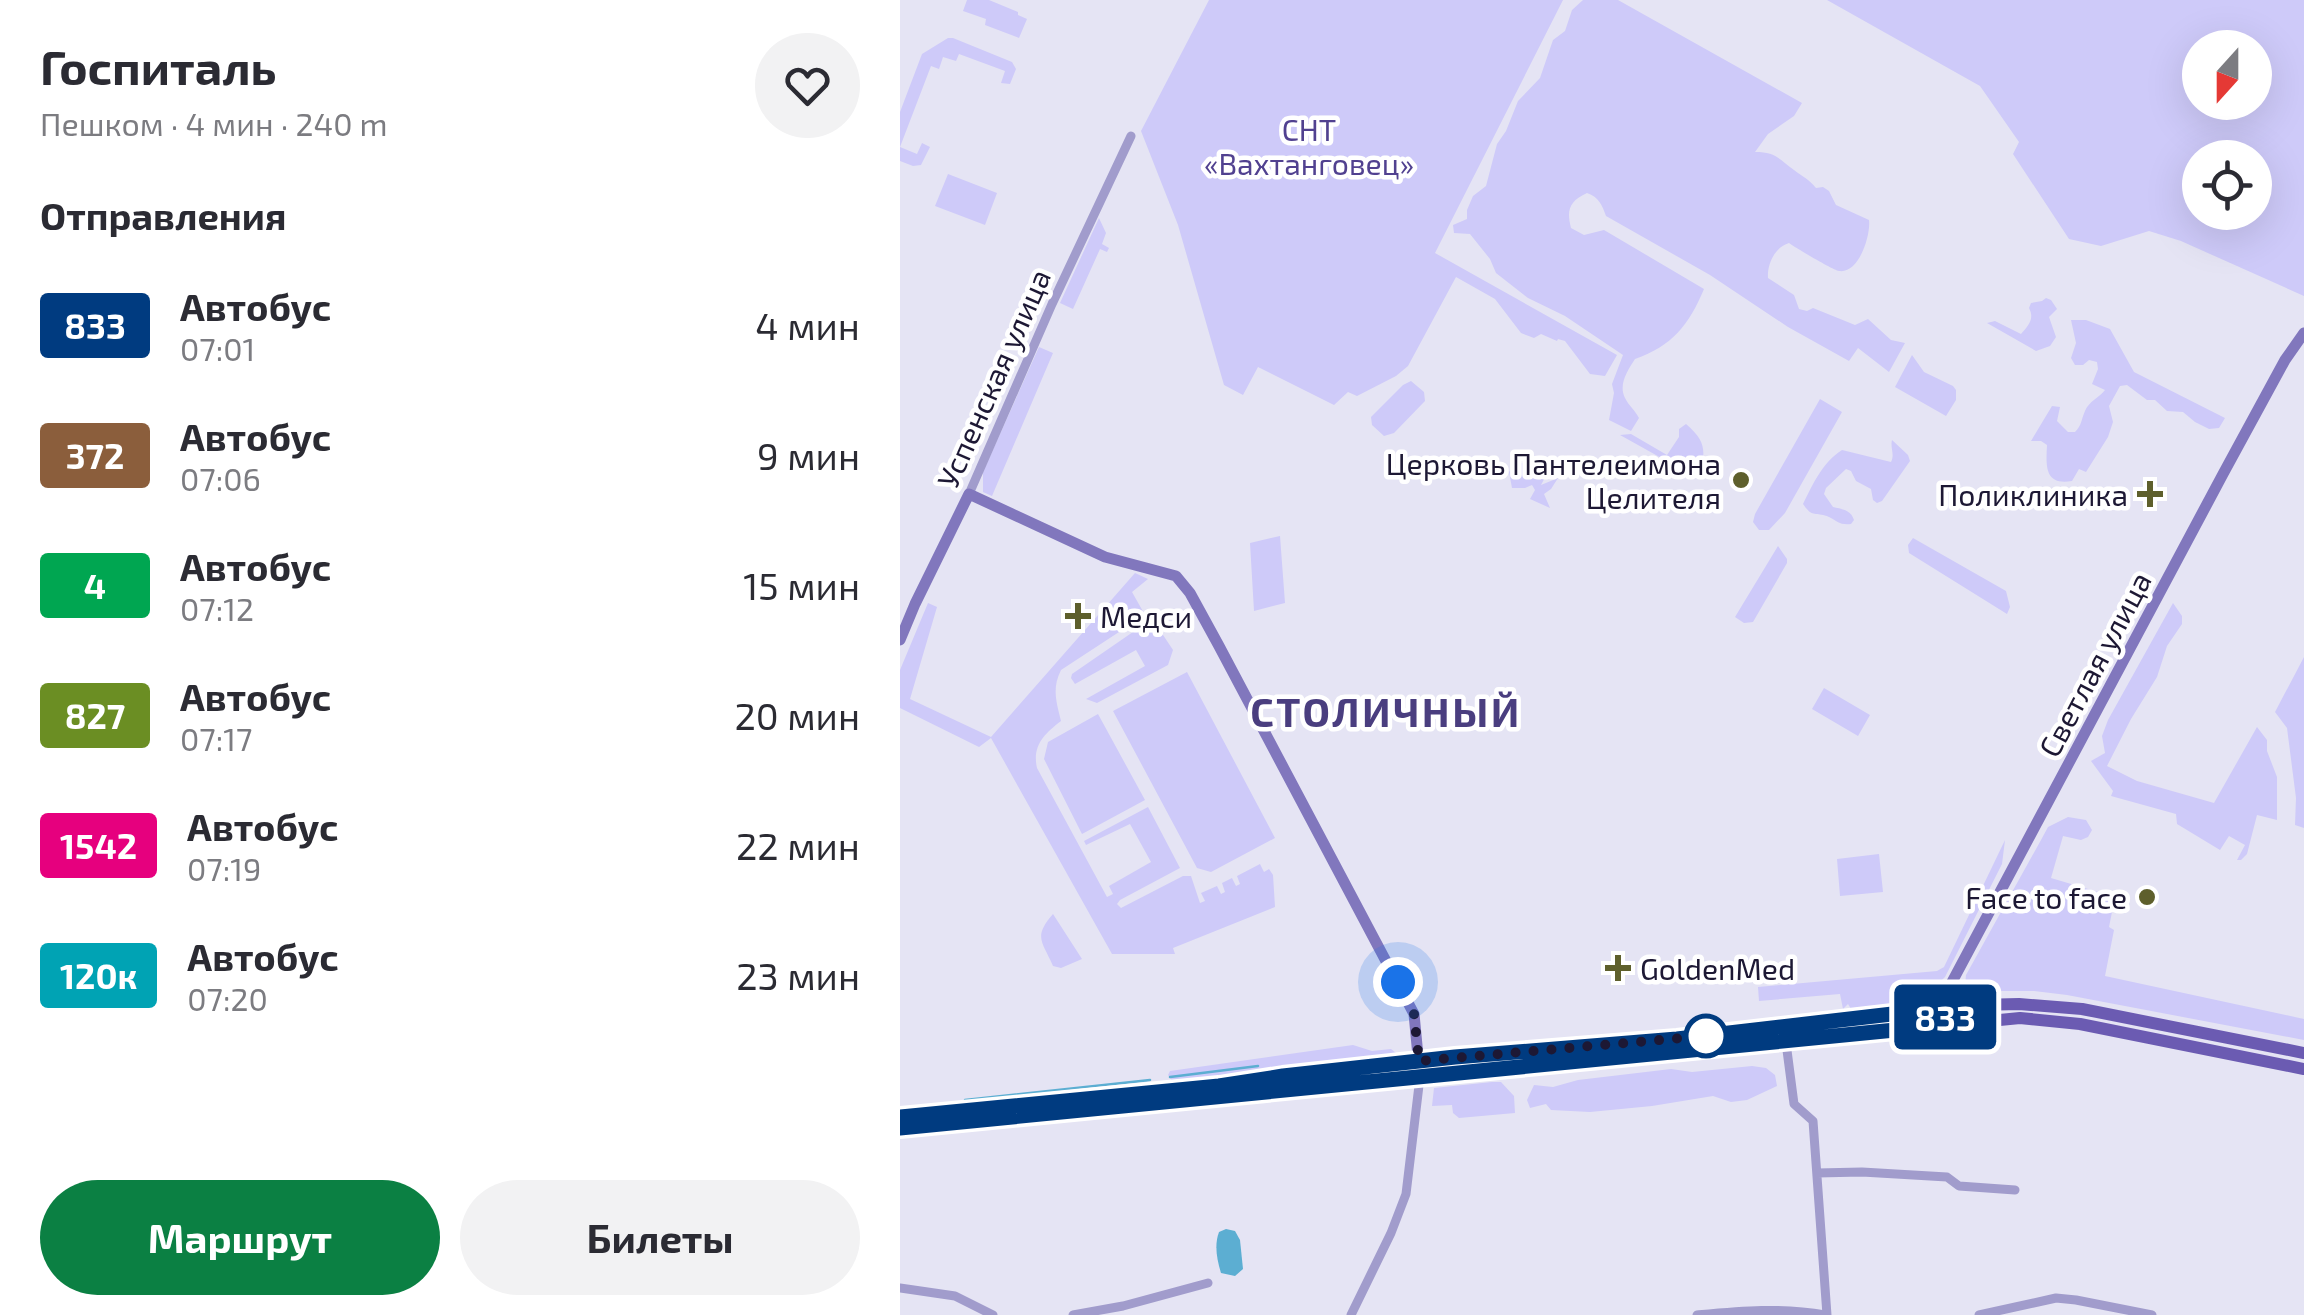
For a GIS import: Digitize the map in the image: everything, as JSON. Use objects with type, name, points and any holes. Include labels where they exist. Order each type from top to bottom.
[{"type":"main road","points":[[900,1128],[1420,1078],[1785,1034],[1944,1008],[2060,1006],[2304,1053]]},
{"type":"main road","points":[[900,1117],[1219,1086],[1419,1061],[2020,1018],[2058,1020],[2304,1069]]},
{"type":"street","name":"Успенская улица","points":[[900,640],[1131,136]]},
{"type":"street","name":"Светлая улица","points":[[1946,1025],[1944,997],[2200,517],[2304,333]]},
{"type":"street","points":[[970,494],[1105,557],[1168,573],[1183,582],[1414,1014],[1420,1078],[1406,1194],[1352,1315]]},
{"type":"street","points":[[1697,1315],[1782,1309],[1826,1315],[1813,1120],[1794,1104],[1785,1034]]},
{"type":"street","points":[[1817,1173],[1947,1178],[1959,1186],[2014,1190]]},
{"type":"street","points":[[1074,1315],[1208,1283]]},
{"type":"street","points":[[900,1288],[955,1296],[993,1315]]},
{"type":"street","points":[[1979,1315],[2056,1298],[2152,1315]]},
{"type":"green space","points":[[967,0],[989,0],[1018,12],[1027,19],[1019,38],[985,25],[986,19],[963,11]]},
{"type":"green space","name":"СНТ «Вахтанговец»","points":[[1209,0],[1563,0],[1435,253],[1617,355],[1605,376],[1590,374],[1565,341],[1521,333],[1495,299],[1456,277],[1408,366],[1357,396],[1348,392],[1334,405],[1258,367],[1243,395],[1224,385],[1178,225],[1141,131]]},
{"type":"green space","points":[[1583,0],[1618,0],[1802,103],[1794,116],[1768,134],[1755,152],[1777,157],[1816,188],[1829,191],[1836,205],[1869,220],[1868,235],[1858,260],[1839,271],[1789,243],[1773,257],[1768,278],[1794,295],[1799,309],[1813,308],[1855,325],[1868,319],[1891,340],[1905,343],[1889,372],[1858,348],[1849,361],[1788,327],[1710,275],[1606,216],[1600,202],[1587,193],[1571,206],[1571,228],[1584,235],[1604,230],[1704,289],[1678,333],[1659,348],[1635,359],[1627,372],[1623,393],[1639,418],[1631,431],[1609,420],[1612,384],[1623,355],[1565,316],[1528,298],[1496,273],[1470,234],[1454,233],[1453,225],[1467,219],[1473,196],[1486,186],[1497,144],[1518,101],[1540,78],[1553,40],[1565,31],[1572,10]]},
{"type":"green space","points":[[1827,0],[2304,0],[2304,296],[2181,241],[2149,231],[2101,246],[2069,239],[2013,154],[2019,142],[1980,86]]},
{"type":"green space","points":[[953,38],[1012,62],[1016,69],[1010,84],[1001,83],[1005,71],[959,54],[956,61],[943,57],[939,69],[931,66],[900,147],[900,112],[922,54]]},
{"type":"green space","points":[[922,143],[930,147],[921,165],[913,166],[900,161],[900,147],[917,154]]},
{"type":"green space","points":[[948,174],[997,193],[985,225],[935,206]]},
{"type":"green space","points":[[1099,218],[1106,233],[1102,244],[1109,248],[1107,252],[1100,249],[1073,309],[1060,303]]},
{"type":"green space","points":[[2046,298],[2057,309],[2049,317],[2056,337],[2050,346],[2036,351],[1987,323],[1995,321],[2021,334],[2031,319],[2031,303]]},
{"type":"green space","points":[[2071,320],[2086,320],[2110,329],[2134,372],[2225,418],[2219,428],[2209,429],[2183,412],[2167,411],[2127,385],[2120,386],[2109,406],[2113,422],[2108,437],[2086,472],[2079,469],[2072,481],[2056,480],[2047,466],[2047,445],[2031,441],[2052,406],[2060,407],[2057,421],[2068,432],[2075,432],[2087,408],[2105,390],[2092,384],[2097,362],[2089,360],[2075,365],[2071,358],[2076,343]]},
{"type":"green space","points":[[1039,347],[1053,353],[992,496],[983,492],[983,472]]},
{"type":"green space","points":[[1912,355],[1924,372],[1956,390],[1956,400],[1946,416],[1895,387]]},
{"type":"green space","points":[[1411,381],[1424,392],[1425,401],[1394,433],[1384,436],[1372,425],[1371,417]]},
{"type":"green space","points":[[1820,399],[1842,412],[1785,513],[1769,530],[1759,530],[1753,522],[1755,514]]},
{"type":"green space","points":[[1686,424],[1703,448],[1699,479],[1620,435],[1631,434],[1667,455],[1679,437],[1679,429]]},
{"type":"green space","points":[[1892,440],[1910,461],[1882,501],[1873,500],[1871,489],[1856,481],[1846,469],[1824,494],[1833,507],[1851,514],[1851,524],[1841,524],[1806,509],[1803,504],[1810,489],[1835,455],[1842,450],[1891,462]]},
{"type":"green space","points":[[1533,460],[1550,468],[1541,485],[1558,478],[1544,494],[1550,508],[1530,499],[1535,490],[1532,485],[1512,488],[1509,472],[1517,462],[1532,465]]},
{"type":"green space","points":[[1280,536],[1285,603],[1254,611],[1250,543]]},
{"type":"green space","points":[[1913,538],[2006,591],[2010,607],[2007,614],[1909,553],[1908,545]]},
{"type":"green space","points":[[1778,546],[1787,563],[1753,622],[1744,623],[1735,617]]},
{"type":"green space","points":[[1135,573],[1148,579],[1132,592],[1145,615],[1061,670],[1056,701],[1061,721],[1041,741],[1036,760],[1107,897],[1113,894],[1109,886],[1151,862],[1130,824],[1086,845],[1084,841],[1148,807],[1180,868],[1120,900],[1117,904],[1121,908],[1183,876],[1191,876],[1200,903],[1205,901],[1201,893],[1217,886],[1221,894],[1225,892],[1222,883],[1232,878],[1236,886],[1240,884],[1237,876],[1260,864],[1264,872],[1269,869],[1273,875],[1275,907],[1173,948],[1175,954],[1112,954],[991,738],[979,747],[900,708],[900,670],[928,603],[937,607],[910,699],[991,737]]},
{"type":"green space","points":[[2173,603],[2182,616],[2182,624],[2107,766],[2137,781],[2214,803],[2257,727],[2267,740],[2277,777],[2277,820],[2257,815],[2247,854],[2241,860],[2237,860],[2245,845],[2229,836],[2220,850],[2177,824],[2176,814],[2111,796],[2113,791],[2091,761],[2105,753],[2102,736],[2108,720]]},
{"type":"green space","points":[[1151,622],[1173,650],[1168,665],[1097,703],[1086,699],[1145,666],[1136,650],[1075,684],[1072,674]]},
{"type":"green space","points":[[2304,657],[2304,828],[2295,825],[2296,798],[2287,728],[2275,712]]},
{"type":"green space","points":[[1187,672],[1275,838],[1211,872],[1197,868],[1113,711]]},
{"type":"green space","points":[[1824,688],[1870,715],[1858,736],[1812,709]]},
{"type":"green space","points":[[1098,714],[1145,800],[1082,834],[1044,759],[1048,742]]},
{"type":"green space","points":[[2068,817],[2086,820],[2092,830],[2081,840],[2063,836],[2051,878],[2115,897],[2109,927],[2114,930],[2105,976],[2304,1019],[2304,1040],[2067,995],[1973,991],[1966,984],[1966,975],[2048,827]]},
{"type":"green space","points":[[2005,840],[2002,864],[1945,977],[1935,986],[1901,1002],[1851,1009],[1848,1004],[1843,1009],[1840,994],[1759,1001],[1758,987],[1937,971],[1944,967]]},
{"type":"green space","points":[[1879,854],[1883,892],[1840,896],[1837,859]]},
{"type":"green space","points":[[1053,914],[1082,959],[1061,968],[1053,966],[1041,939]]},
{"type":"green space","points":[[1353,1045],[1372,1051],[1391,1049],[1396,1058],[1173,1082],[1168,1075],[1170,1071]]},
{"type":"green space","points":[[1766,1068],[1775,1075],[1777,1086],[1747,1100],[1731,1102],[1713,1096],[1590,1112],[1551,1110],[1546,1104],[1530,1108],[1527,1100],[1534,1085],[1553,1087],[1578,1080],[1671,1069],[1692,1072]]},
{"type":"green space","points":[[1501,1082],[1514,1096],[1515,1113],[1459,1118],[1452,1105],[1432,1106],[1434,1088]]},
{"type":"water","points":[[1226,1229],[1235,1231],[1240,1240],[1243,1269],[1235,1276],[1221,1273],[1217,1258],[1217,1237]]},
{"type":"waterway","points":[[1170,1077],[1258,1066]]},
{"type":"waterway","points":[[965,1100],[1150,1080]]},
{"type":"bus line","name":"833","points":[[900,1117],[1219,1086],[1455,1057],[1621,1045],[1944,1008],[1946,1025],[900,1128]]},
{"type":"place","name":"Церковь Пантелеимона Целителя","points":[[1741,480]]},
{"type":"place","name":"Поликлиника","points":[[2150,494]]},
{"type":"place","name":"Медси","points":[[1078,616]]},
{"type":"place","name":"Face to face","points":[[2147,897]]},
{"type":"place","name":"GoldenMed","points":[[1618,968]]},
{"type":"district","name":"СТОЛИЧНЫЙ","points":[[1386,711]]},
{"type":"route","points":[[1398,982],[1414,1014],[1419,1061],[1706,1036]]}]
